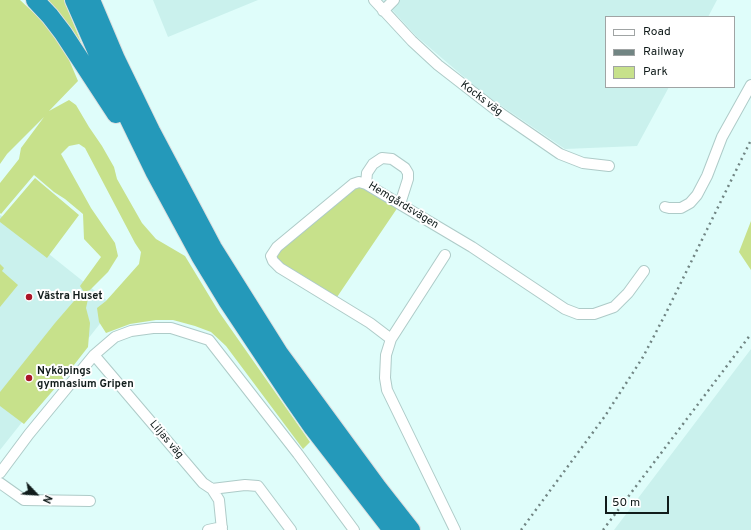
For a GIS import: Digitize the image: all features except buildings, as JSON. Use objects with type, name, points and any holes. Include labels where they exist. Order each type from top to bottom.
[{"type":"highway","points":[[35,0],[63,33],[155,173]]},
{"type":"highway","points":[[74,0],[102,66],[155,173],[228,302],[313,428],[392,530]]},
{"type":"highway","points":[[91,0],[116,59],[150,131],[194,215],[217,255],[280,353],[378,488],[411,530]]},
{"type":"street","name":"Kocks väg","points":[[374,0],[412,41],[438,66],[496,110],[560,154],[583,163],[609,166]]},
{"type":"street","points":[[383,11],[394,0]]},
{"type":"street","points":[[665,207],[681,208],[690,203],[697,195],[707,176],[722,137],[751,85]]},
{"type":"street","points":[[366,184],[367,173],[373,164],[382,158],[392,159],[405,168],[408,173],[408,179],[400,204]]},
{"type":"street","name":"Hemgårdsvägen","points":[[391,339],[370,322],[280,268],[273,261],[271,256],[277,247],[353,184],[359,182],[366,184],[472,247],[565,309],[578,314],[594,314],[614,307],[628,293],[644,271]]},
{"type":"street","points":[[445,255],[391,339],[386,355],[385,378],[387,390],[454,530]]},
{"type":"street","points":[[0,473],[29,434],[94,355],[115,338],[131,331],[171,328],[209,340],[298,454],[354,530]]},
{"type":"street","name":"Liljas väg","points":[[94,355],[203,483],[212,489],[219,500],[222,529]]},
{"type":"street","points":[[0,483],[24,500],[90,501]]},
{"type":"street","points":[[212,489],[245,485],[258,486],[291,530]]},
{"type":"street","points":[[208,530],[222,529]]},
{"type":"shaded area","points":[[153,0],[258,0],[168,37]]},
{"type":"shaded area","points":[[383,0],[717,0],[709,16],[605,16],[605,88],[668,88],[637,146],[565,149],[484,94],[416,36]]},
{"type":"shaded area","name":"Nyköpings gymnasium Gripen","points":[[0,215],[114,306],[0,450]]},
{"type":"shaded area","points":[[751,349],[751,530],[614,530]]},
{"type":"green space","points":[[0,0],[20,0],[51,29],[67,55],[78,81],[49,111],[69,100],[76,105],[114,167],[117,179],[142,223],[156,239],[185,256],[219,312],[310,442],[303,449],[226,346],[211,332],[173,320],[156,320],[130,324],[106,333],[99,322],[97,308],[106,301],[139,264],[141,252],[85,148],[79,144],[69,146],[61,154],[91,208],[115,243],[118,256],[108,272],[90,290],[84,292],[80,286],[101,257],[84,239],[83,214],[34,175],[1,214],[0,213],[0,183],[19,159],[21,148],[44,117],[7,154],[0,164]]},
{"type":"green space","points":[[41,0],[64,0],[91,67]]},
{"type":"green space","points":[[35,178],[79,215],[47,258],[0,222],[0,219]]},
{"type":"green space","points":[[362,184],[398,207],[335,300],[291,274],[273,254],[353,187]]},
{"type":"green space","points":[[751,221],[751,270],[739,252]]},
{"type":"green space","points":[[0,264],[4,268],[2,271],[18,285],[0,307]]},
{"type":"green space","points":[[81,296],[88,299],[86,308],[90,323],[88,347],[63,379],[24,424],[0,406],[0,392],[55,323],[74,301]]},
{"type":"railway","points":[[521,530],[605,416],[643,357],[751,140]]},
{"type":"railway","points":[[603,530],[751,334]]},
{"type":"place","name":"Västra Huset","points":[[29,297]]},
{"type":"place","name":"Nyköpings gymnasium Gripen","points":[[29,378]]}]
